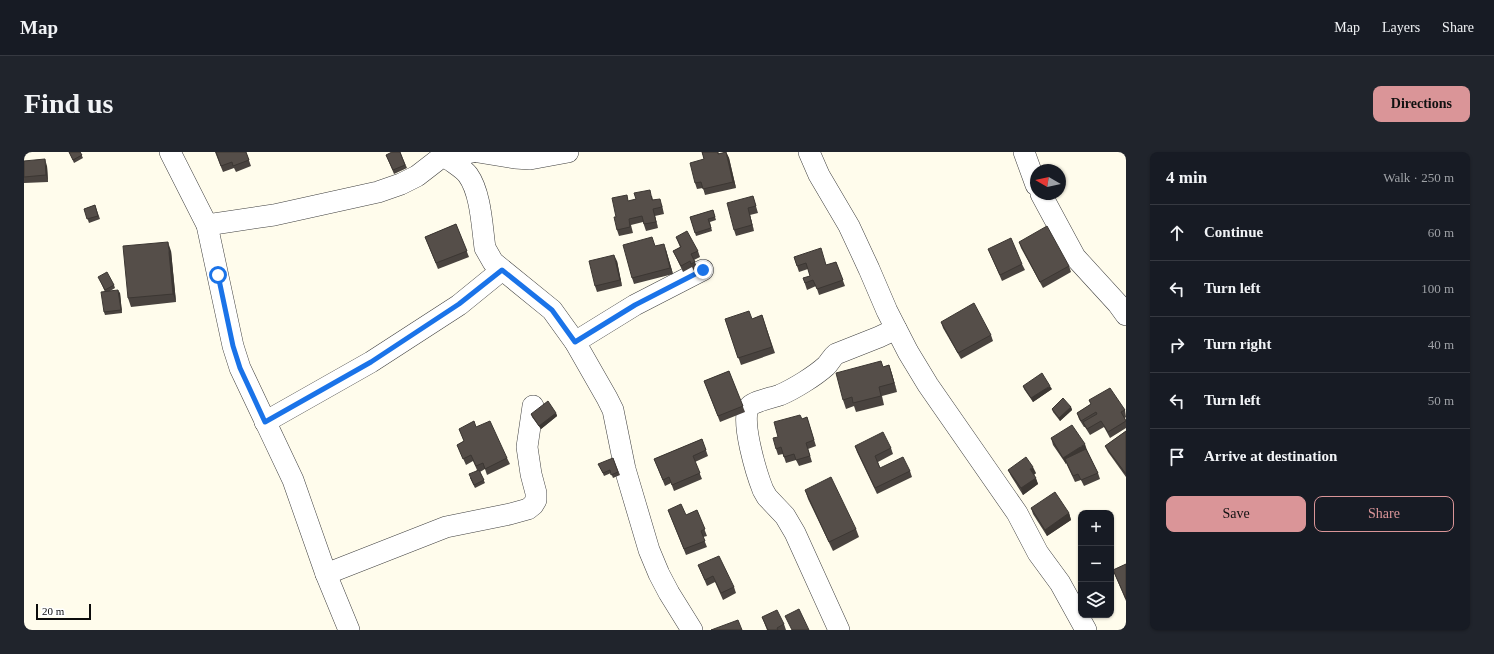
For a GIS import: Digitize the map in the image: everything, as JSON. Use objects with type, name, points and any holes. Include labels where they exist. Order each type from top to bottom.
[{"type":"street","points":[[170,152],[207,225],[233,346],[240,368],[293,480],[326,574],[349,630]]},
{"type":"street","points":[[207,225],[274,215],[378,192],[401,184],[417,176],[439,159],[472,152]]},
{"type":"street","points":[[478,152],[530,159],[568,152]]},
{"type":"street","points":[[809,152],[819,175],[849,226],[896,329],[928,385],[1017,514],[1038,553],[1060,583],[1086,630]]},
{"type":"street","points":[[1024,152],[1030,168]]},
{"type":"street","points":[[446,157],[468,175],[473,185],[478,198],[485,248],[493,262],[552,310],[575,342],[604,392],[613,410],[625,469],[649,550],[669,593],[692,630]]},
{"type":"street","points":[[1044,200],[1075,257],[1118,304],[1126,315]]},
{"type":"street","points":[[265,422],[371,362],[459,304],[502,270]]},
{"type":"street","points":[[575,342],[635,305],[703,270]]},
{"type":"street","points":[[839,630],[795,533],[785,516],[767,497],[763,490],[746,430],[747,411],[750,406],[782,394],[805,380],[828,365],[831,358],[836,354],[879,338],[896,329]]},
{"type":"street","points":[[326,574],[446,528],[510,514],[528,509],[534,505],[536,493],[531,474],[527,447],[533,406]]},
{"type":"building","points":[[69,152],[80,152],[82,155],[73,160]]},
{"type":"building","points":[[216,152],[246,152],[249,160],[233,166],[232,162],[221,166]]},
{"type":"building","points":[[392,152],[400,152],[405,165],[393,170],[386,155]]},
{"type":"building","points":[[702,152],[718,152],[718,154],[726,152],[733,182],[703,189],[701,182],[695,183],[690,163],[704,159]]},
{"type":"building","points":[[45,159],[46,175],[24,177],[24,161]]},
{"type":"building","points":[[650,190],[652,200],[660,199],[662,207],[653,209],[656,222],[644,224],[642,216],[629,219],[630,227],[617,230],[612,198],[627,195],[628,201],[636,199],[634,193]]},
{"type":"building","points":[[753,196],[756,206],[748,208],[752,225],[734,230],[727,203]]},
{"type":"building","points":[[95,205],[98,216],[87,219],[84,209]]},
{"type":"building","points":[[713,210],[715,217],[708,219],[711,228],[695,233],[690,217]]},
{"type":"building","points":[[456,224],[467,251],[436,263],[425,237]]},
{"type":"building","points":[[1047,226],[1069,266],[1040,282],[1019,242]]},
{"type":"building","points":[[687,231],[698,251],[691,254],[695,262],[691,264],[690,261],[681,266],[673,251],[681,247],[676,237]]},
{"type":"building","points":[[652,237],[655,246],[664,244],[670,268],[632,278],[623,245]]},
{"type":"building","points":[[1011,238],[1022,264],[1000,275],[988,249]]},
{"type":"building","points":[[168,242],[173,294],[128,298],[123,246]]},
{"type":"building","points":[[821,248],[826,265],[836,262],[843,280],[817,289],[813,280],[805,283],[803,278],[810,276],[806,263],[797,266],[794,257]]},
{"type":"building","points":[[614,255],[620,280],[595,286],[589,261]]},
{"type":"building","points":[[107,272],[114,285],[105,290],[98,277]]},
{"type":"building","points":[[118,290],[121,310],[104,312],[101,292]]},
{"type":"building","points":[[974,303],[991,335],[958,353],[941,322]]},
{"type":"building","points":[[749,311],[752,319],[762,315],[772,347],[738,358],[725,319]]},
{"type":"building","points":[[881,361],[883,367],[889,365],[894,383],[879,387],[881,396],[853,403],[852,397],[843,400],[836,373]]},
{"type":"building","points":[[729,371],[743,406],[718,416],[704,381]]},
{"type":"building","points":[[1042,373],[1050,386],[1031,398],[1023,386]]},
{"type":"building","points":[[1110,388],[1125,410],[1121,412],[1126,421],[1108,432],[1101,421],[1087,429],[1083,422],[1097,414],[1096,412],[1081,421],[1077,413],[1091,404],[1089,400]]},
{"type":"building","points":[[1063,398],[1071,407],[1059,418],[1052,409]]},
{"type":"building","points":[[548,401],[556,413],[539,426],[531,414]]},
{"type":"building","points":[[800,415],[802,419],[807,417],[814,440],[806,443],[810,456],[796,460],[794,454],[784,457],[781,447],[776,449],[773,438],[778,437],[774,422]]},
{"type":"building","points":[[474,421],[476,427],[490,421],[507,458],[485,469],[483,463],[476,466],[471,455],[463,459],[457,445],[464,441],[459,429]]},
{"type":"building","points":[[1072,425],[1085,444],[1063,458],[1051,438]]},
{"type":"building","points":[[1126,431],[1126,474],[1105,446]]},
{"type":"building","points":[[883,432],[891,448],[875,456],[880,468],[903,457],[910,471],[875,488],[855,446]]},
{"type":"building","points":[[702,439],[706,450],[693,456],[700,473],[672,485],[669,477],[663,480],[654,459]]},
{"type":"building","points":[[1086,449],[1098,473],[1081,480],[1078,474],[1073,476],[1065,459]]},
{"type":"building","points":[[1026,457],[1033,467],[1030,469],[1036,478],[1021,488],[1008,470]]},
{"type":"building","points":[[613,458],[618,472],[611,475],[610,470],[603,473],[598,464]]},
{"type":"building","points":[[479,470],[484,480],[474,485],[469,474]]},
{"type":"building","points":[[831,477],[856,529],[829,542],[805,490]]},
{"type":"building","points":[[1055,492],[1069,513],[1045,530],[1031,508]]},
{"type":"building","points":[[681,504],[686,515],[697,510],[705,529],[701,531],[705,541],[684,549],[668,510]]},
{"type":"building","points":[[719,556],[734,587],[721,593],[713,576],[705,580],[698,565]]},
{"type":"building","points":[[1126,564],[1126,599],[1114,572],[1114,570]]},
{"type":"building","points":[[799,609],[809,630],[792,630],[785,616]]},
{"type":"building","points":[[777,610],[784,624],[777,628],[778,630],[768,630],[762,617]]},
{"type":"building","points":[[738,620],[742,630],[711,630]]},
{"type":"route","points":[[218,275],[233,346],[240,368],[265,422],[371,362],[459,304],[502,270],[552,310],[575,342],[635,305],[703,270]]}]
